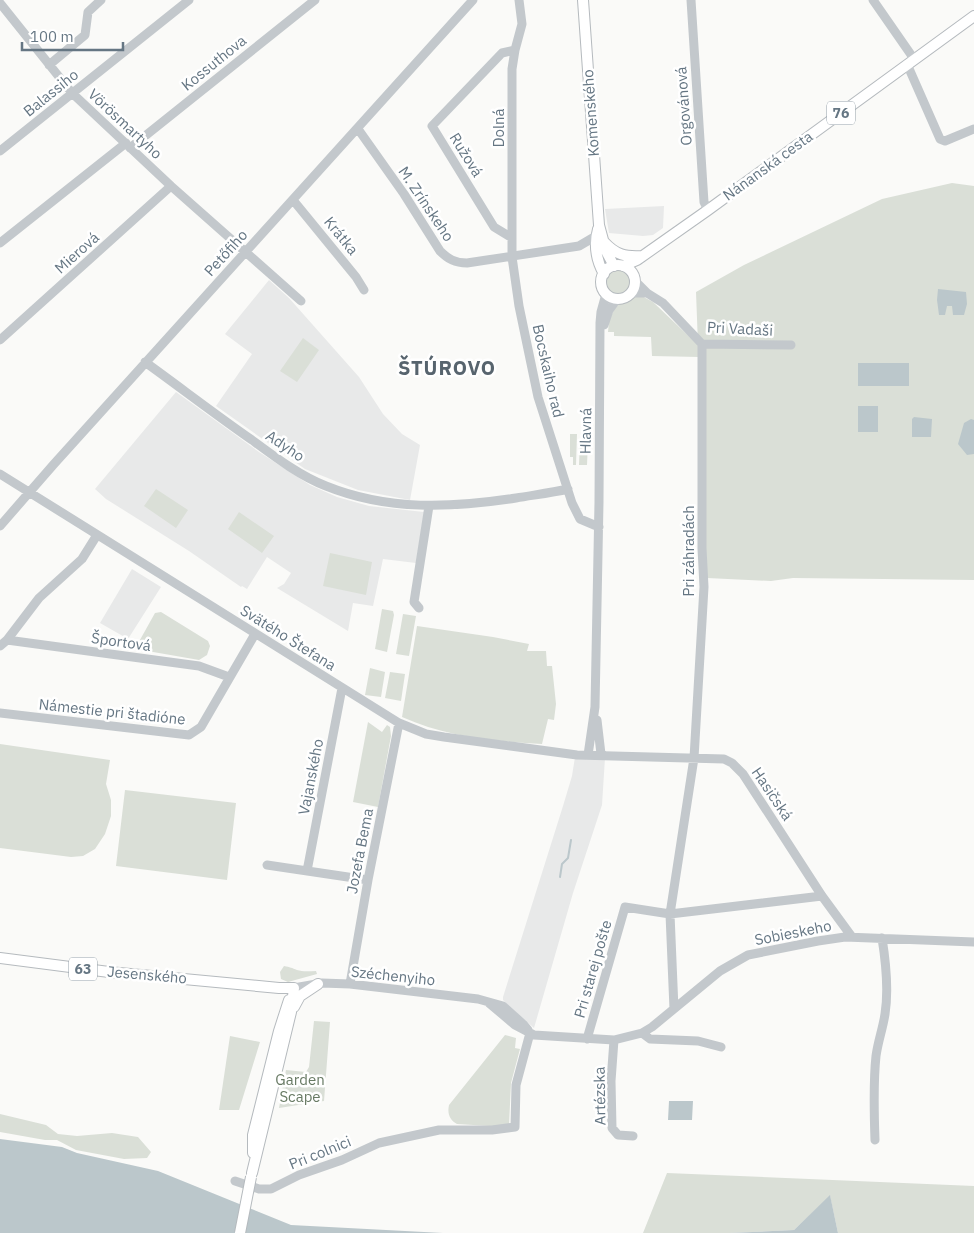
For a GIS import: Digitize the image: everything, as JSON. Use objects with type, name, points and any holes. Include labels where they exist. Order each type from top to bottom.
[{"type":"main road","name":"Komenského","points":[[583,0],[600,239],[597,256],[604,274]]},
{"type":"main road","name":"Nánanská cesta","points":[[660,244],[974,16]]},
{"type":"main road","points":[[600,239],[613,252],[620,255],[628,257],[643,256]]},
{"type":"main road","points":[[600,239],[609,258],[619,266],[631,271],[634,279]]},
{"type":"main road","name":"76","points":[[604,274],[609,268],[632,263],[660,244]]},
{"type":"main road","name":"76","points":[[631,294],[634,287],[634,279],[660,244]]},
{"type":"main road","points":[[604,274],[601,282],[602,289],[606,294],[617,299],[631,294]]},
{"type":"main road","name":"Jesenského","points":[[0,958],[293,992]]},
{"type":"main road","points":[[288,1012],[300,996],[318,984]]},
{"type":"main road","points":[[270,988],[281,997],[288,1012]]},
{"type":"main road","points":[[240,1233],[293,992]]},
{"type":"street","points":[[49,65],[82,38],[86,31],[88,12],[101,0]]},
{"type":"street","name":"Balassiho","points":[[0,151],[189,0]]},
{"type":"street","name":"Kossuthova","points":[[0,243],[315,0]]},
{"type":"street","name":"Petőfiho","points":[[0,526],[145,362],[473,0]]},
{"type":"street","name":"Dolná","points":[[512,256],[512,69],[522,24],[519,0]]},
{"type":"street","name":"Orgovánová","points":[[690,0],[704,202],[708,210]]},
{"type":"street","points":[[873,0],[910,61],[940,139],[945,141],[974,129]]},
{"type":"street","name":"Vörösmartyho","points":[[0,3],[72,94],[171,186],[301,302]]},
{"type":"street","name":"Ružová","points":[[512,238],[494,227],[432,126],[502,53],[515,50]]},
{"type":"street","name":"M. Zrínskeho","points":[[358,129],[446,257],[455,262],[467,263],[579,246]]},
{"type":"street","name":"Mierová","points":[[0,340],[171,186]]},
{"type":"street","name":"Krátka","points":[[293,200],[356,277],[364,290]]},
{"type":"street","points":[[579,246],[600,239]]},
{"type":"street","points":[[579,246],[591,248],[597,256]]},
{"type":"street","name":"Bocskaiho rad","points":[[512,256],[519,306],[532,373],[546,424],[568,489]]},
{"type":"street","name":"Pri Vadaši","points":[[634,279],[647,292],[663,303],[702,344],[790,345]]},
{"type":"street","points":[[631,294],[647,292]]},
{"type":"street","name":"Hlavná","points":[[588,755],[595,707],[601,312],[606,294]]},
{"type":"street","name":"Hlavná","points":[[601,335],[609,310],[617,299]]},
{"type":"street","name":"Pri záhradách","points":[[674,1009],[670,914],[694,758],[704,587],[702,548],[702,344]]},
{"type":"street","name":"Adyho","points":[[145,362],[300,473],[325,486],[363,499],[398,505],[429,506],[479,503],[568,489]]},
{"type":"street","name":"Svätého Štefana","points":[[0,474],[399,724],[426,734],[444,738],[588,755]]},
{"type":"street","points":[[568,489],[580,519],[599,527]]},
{"type":"street","points":[[419,608],[414,602],[429,506]]},
{"type":"street","points":[[3,643],[39,598],[82,559],[97,535]]},
{"type":"street","name":"Námestie pri štadióne","points":[[0,714],[189,735],[201,727],[255,634]]},
{"type":"street","name":"Športová","points":[[3,643],[199,666],[230,677]]},
{"type":"street","name":"Vajanského","points":[[307,871],[342,688]]},
{"type":"street","name":"Hlavná","points":[[595,707],[601,754]]},
{"type":"street","name":"Jozefa Bema","points":[[350,984],[368,880],[399,724]]},
{"type":"street","name":"Hasičská","points":[[588,755],[724,759],[732,763],[739,769],[822,896],[852,937]]},
{"type":"street","points":[[267,865],[368,880]]},
{"type":"street","points":[[670,914],[822,896]]},
{"type":"street","name":"Pri starej pošte","points":[[587,1039],[625,907],[670,914]]},
{"type":"street","name":"Sobieskeho","points":[[489,1003],[515,1025],[534,1036],[614,1040],[642,1033],[720,971],[748,955],[818,941],[852,937],[974,942]]},
{"type":"street","points":[[875,1140],[875,1068],[886,1003],[886,963],[882,938]]},
{"type":"street","name":"Széchenyiho","points":[[293,992],[318,984],[350,984],[478,999],[489,1003]]},
{"type":"street","name":"Pri colnici","points":[[235,1181],[259,1189],[271,1189],[299,1175],[342,1160],[379,1143],[439,1130],[492,1130],[515,1127],[516,1085],[530,1033]]},
{"type":"street","points":[[642,1033],[650,1039],[698,1041],[721,1047]]},
{"type":"street","name":"Artézska","points":[[614,1040],[611,1082],[612,1128],[618,1135],[633,1136]]},
{"type":"shaded area","points":[[664,206],[663,228],[653,235],[609,233],[605,209]]},
{"type":"shaded area","points":[[269,280],[289,298],[359,377],[383,414],[402,434],[420,445],[410,500],[358,490],[305,469],[216,406],[252,354],[225,334]]},
{"type":"shaded area","points":[[938,289],[966,292],[967,304],[964,315],[953,315],[952,306],[947,306],[945,315],[939,315]]},
{"type":"shaded area","points":[[858,363],[909,363],[909,386],[858,386]]},
{"type":"shaded area","points":[[176,392],[259,452],[310,485],[337,497],[369,506],[424,512],[416,563],[383,559],[373,606],[353,603],[348,631],[277,588],[284,584],[291,573],[267,557],[247,589],[241,587],[189,551],[106,499],[95,489]]},
{"type":"shaded area","points":[[858,406],[878,406],[878,432],[858,432]]},
{"type":"shaded area","points":[[914,417],[932,419],[931,437],[912,437],[912,419]]},
{"type":"shaded area","points":[[971,419],[974,420],[974,454],[967,455],[958,444],[964,423]]},
{"type":"shaded area","points":[[132,569],[161,587],[128,639],[100,623]]},
{"type":"shaded area","points":[[575,757],[605,758],[602,805],[573,893],[534,1028],[503,1000],[503,997],[572,776]]},
{"type":"shaded area","points":[[669,1101],[693,1101],[692,1120],[668,1120]]},
{"type":"shaded area","points":[[0,1139],[62,1147],[77,1153],[158,1171],[291,1225],[443,1233],[0,1233]]},
{"type":"shaded area","points":[[830,1195],[838,1233],[729,1233],[794,1230]]},
{"type":"green space","points":[[952,183],[974,186],[974,580],[793,578],[771,581],[707,578],[699,357],[652,356],[651,337],[614,336],[614,332],[608,332],[609,321],[615,307],[632,297],[640,295],[653,302],[698,345],[696,292],[744,265],[882,199]]},
{"type":"green space","points":[[618,270],[627,273],[630,282],[627,291],[618,294],[609,291],[606,282],[609,273]]},
{"type":"green space","points":[[303,338],[319,350],[297,382],[280,371]]},
{"type":"green space","points":[[570,434],[577,434],[576,465],[573,465],[573,457],[570,457]]},
{"type":"green space","points":[[580,441],[588,441],[587,465],[579,465]]},
{"type":"green space","points":[[156,489],[188,510],[176,528],[144,506]]},
{"type":"green space","points":[[239,512],[274,536],[262,553],[228,529]]},
{"type":"green space","points":[[330,553],[372,562],[366,595],[323,586]]},
{"type":"green space","points":[[382,609],[393,611],[394,615],[387,652],[375,649]]},
{"type":"green space","points":[[161,612],[208,641],[210,646],[207,655],[199,660],[136,649],[155,613]]},
{"type":"green space","points":[[403,614],[416,616],[409,656],[396,654]]},
{"type":"green space","points":[[417,626],[493,637],[529,644],[527,651],[546,651],[547,666],[552,666],[556,704],[554,720],[548,719],[542,744],[453,734],[402,717]]},
{"type":"green space","points":[[370,668],[385,672],[381,697],[365,695]]},
{"type":"green space","points":[[390,672],[405,674],[401,701],[385,698]]},
{"type":"green space","points":[[368,722],[382,732],[387,725],[390,727],[391,736],[378,807],[353,802]]},
{"type":"green space","points":[[0,744],[110,760],[106,784],[111,800],[111,816],[105,834],[95,849],[83,856],[71,857],[0,848]]},
{"type":"green space","points":[[125,790],[236,803],[227,880],[116,866]]},
{"type":"green space","points":[[284,966],[302,971],[316,971],[317,974],[288,982],[281,979],[280,972]]},
{"type":"green space","name":"Garden Scape","points":[[314,1021],[330,1022],[324,1101],[279,1108],[286,1070],[306,1072],[309,1067]]},
{"type":"green space","points":[[505,1035],[516,1038],[515,1048],[520,1049],[511,1083],[509,1125],[506,1127],[457,1124],[450,1116],[448,1111],[449,1105]]},
{"type":"green space","points":[[230,1036],[260,1042],[239,1110],[219,1110]]},
{"type":"green space","points":[[0,1114],[46,1125],[58,1134],[77,1136],[112,1133],[138,1137],[151,1152],[147,1158],[124,1159],[76,1150],[57,1140],[45,1140],[0,1132]]},
{"type":"green space","points":[[667,1173],[974,1186],[974,1233],[838,1233],[830,1196],[794,1230],[729,1233],[643,1233]]},
{"type":"waterway","points":[[560,877],[562,864],[568,858],[571,840]]},
{"type":"district","name":"ŠTÚROVO","points":[[447,368]]}]
